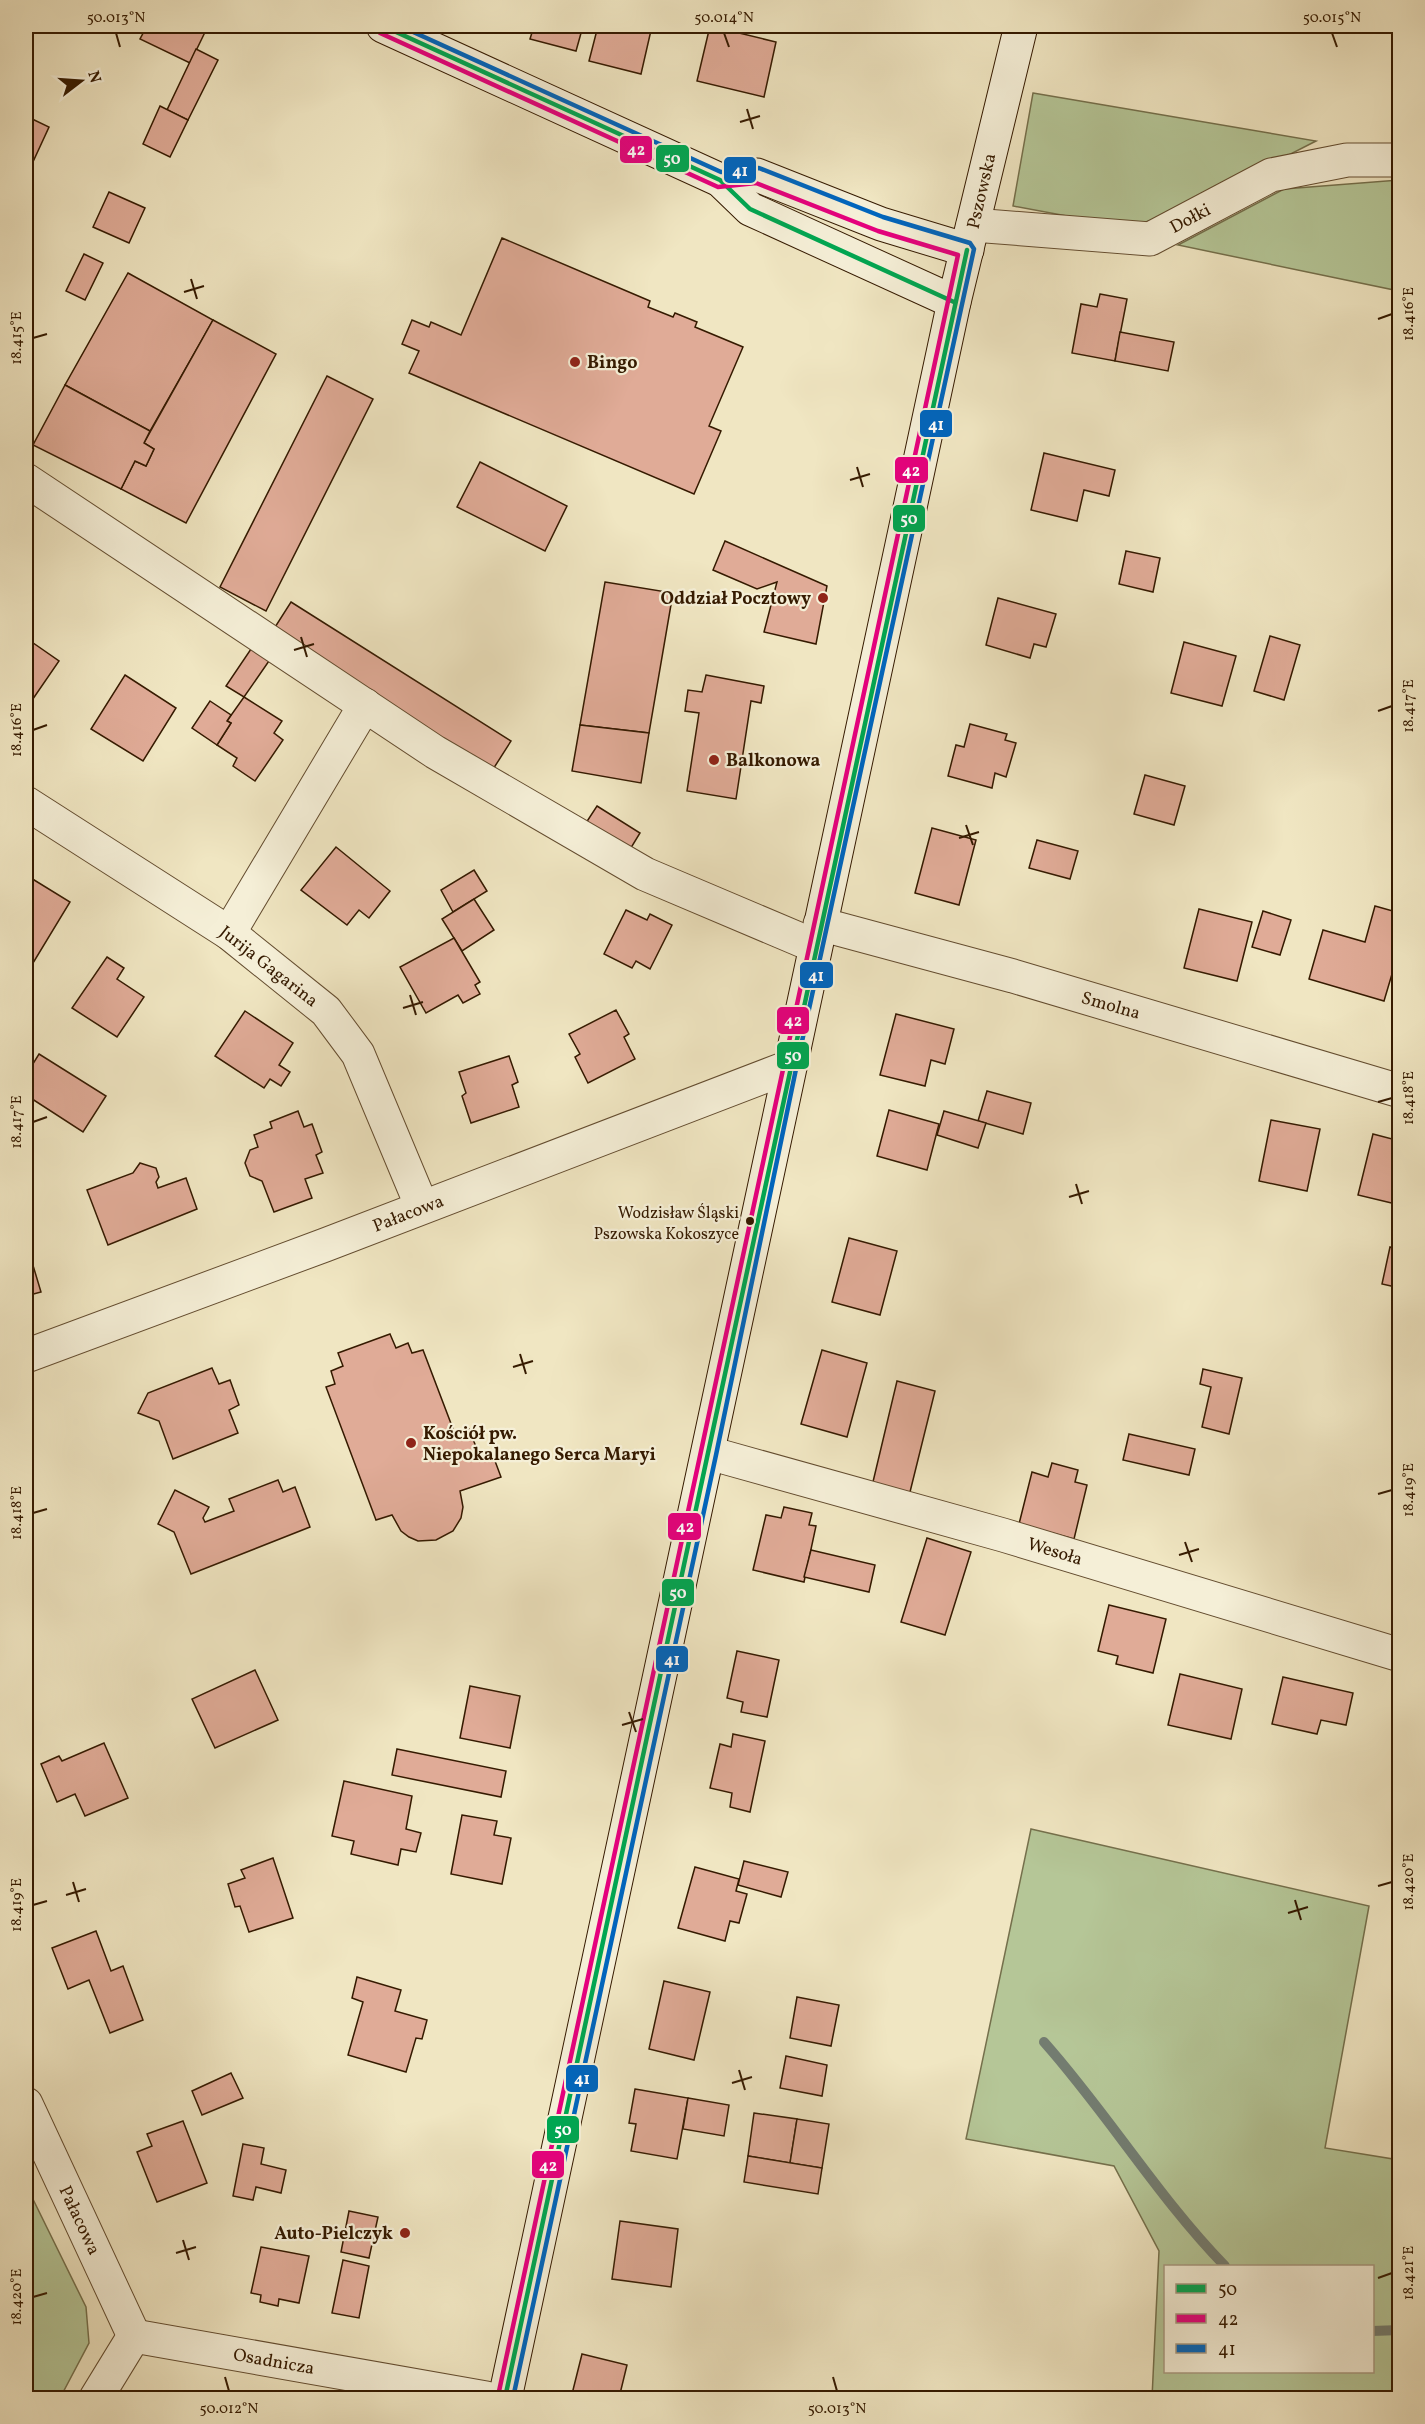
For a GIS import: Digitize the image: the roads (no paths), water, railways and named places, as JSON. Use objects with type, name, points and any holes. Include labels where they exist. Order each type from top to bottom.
[{"type":"street","points":[[383,26],[720,180],[750,208],[954,302]]},
{"type":"street","name":"Pszowska","points":[[505,2398],[954,302],[1021,26]]},
{"type":"street","name":"Dołki","points":[[720,180],[757,175],[881,224],[970,238],[1150,239],[1271,175],[1347,160],[1400,160]]},
{"type":"street","name":"Smolna","points":[[26,480],[435,752],[645,874],[818,935],[1013,976],[1400,1091]]},
{"type":"street","points":[[229,933],[365,705]]},
{"type":"street","name":"Jurija Gagarina","points":[[26,803],[229,933],[326,1011],[358,1054],[422,1207]]},
{"type":"street","name":"Pałacowa","points":[[26,1356],[789,1067]]},
{"type":"street","name":"Wesoła","points":[[709,1453],[1003,1535],[1400,1655]]},
{"type":"street","name":"Pałacowa","points":[[26,2104],[134,2336]]},
{"type":"street","points":[[96,2398],[134,2336]]},
{"type":"street","name":"Osadnicza","points":[[134,2336],[486,2398]]},
{"type":"waterway","points":[[1044,2042],[1177,2212],[1224,2265]]},
{"type":"waterway","points":[[1374,2331],[1400,2330]]},
{"type":"place","name":"Bingo","points":[[575,362]]},
{"type":"place","name":"Oddział Pocztowy","points":[[823,598]]},
{"type":"place","name":"Balkonowa","points":[[714,760]]},
{"type":"place","name":"Wodzisław Śląski Pszowska Kokoszyce","points":[[750,1221]]},
{"type":"place","name":"Kościół pw. Niepokalanego Serca Maryi","points":[[411,1443]]},
{"type":"place","name":"Auto-Pielczyk","points":[[405,2233]]}]
